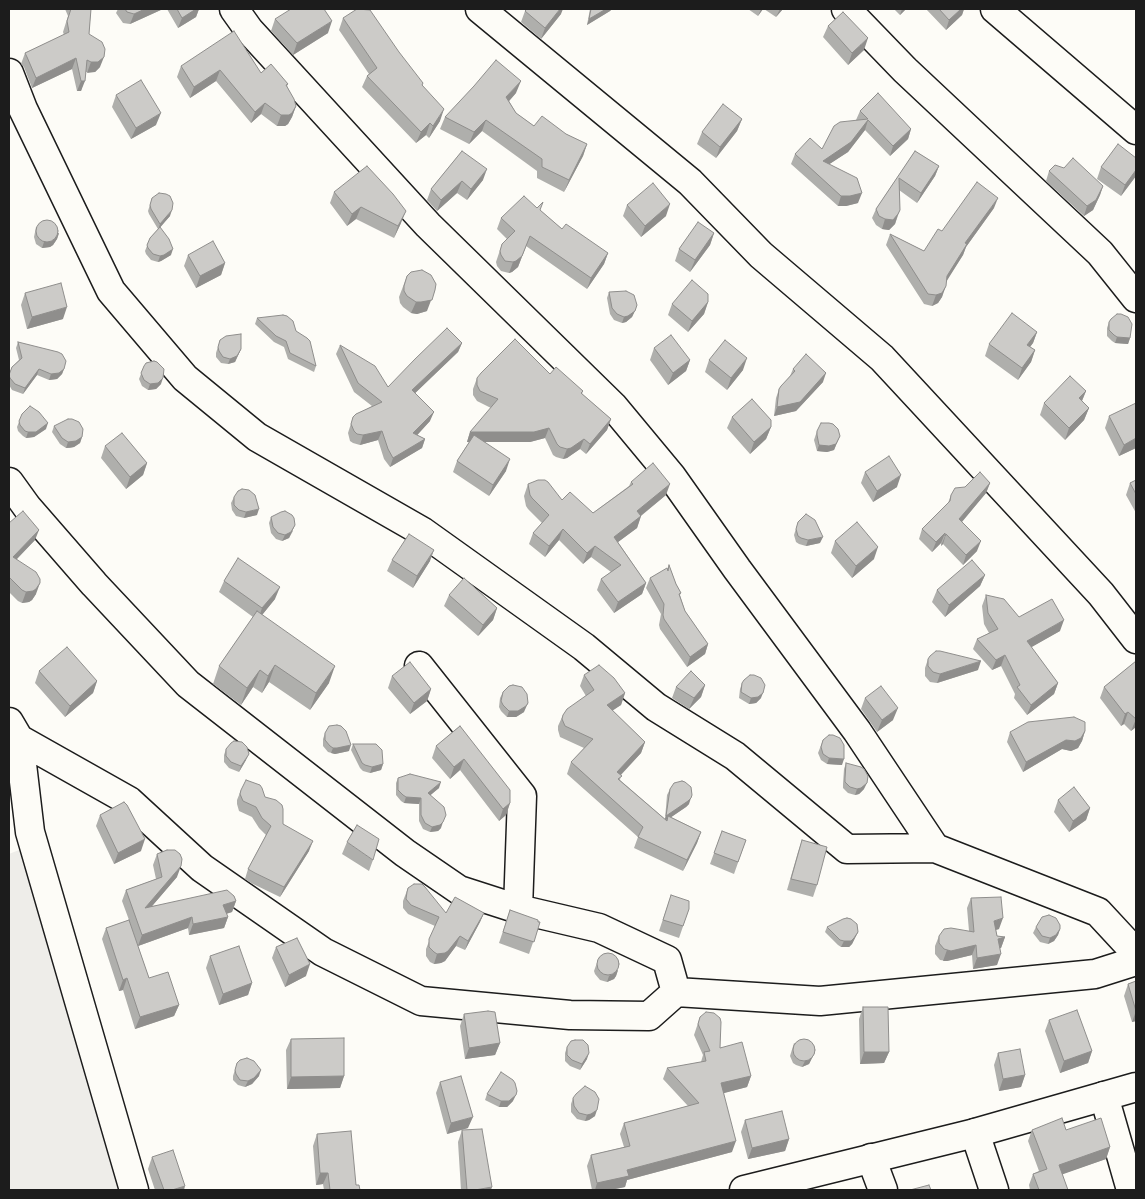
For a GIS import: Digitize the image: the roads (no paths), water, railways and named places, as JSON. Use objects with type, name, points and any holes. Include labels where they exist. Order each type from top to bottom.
[{"type":"street","points":[[234,9],[249,30],[428,225],[613,406],[672,477],[737,569],[857,731],[935,848]]},
{"type":"street","points":[[480,9],[690,182],[761,255],[882,358],[1101,594],[1136,639]]},
{"type":"street","points":[[846,9],[905,70],[1100,253],[1136,298]]},
{"type":"street","points":[[995,9],[1136,130]]},
{"type":"street","points":[[9,73],[23,109],[111,291],[185,378],[257,437],[424,532],[584,647],[656,707],[735,756],[847,849],[935,848],[1098,912],[1136,953]]},
{"type":"street","points":[[9,482],[27,507],[94,584],[188,684],[405,853],[459,890],[518,909],[599,928],[667,960],[676,992]]},
{"type":"street","points":[[419,666],[522,796],[518,909]]},
{"type":"street","points":[[14,731],[129,801],[202,868],[323,952],[421,1001],[570,1015],[649,1016],[676,992],[820,1001],[1096,974],[1136,961]]},
{"type":"street","points":[[14,731],[30,832],[134,1190]]},
{"type":"street","points":[[744,1190],[975,1133],[1136,1087]]},
{"type":"street","points":[[1104,1096],[1131,1190]]},
{"type":"street","points":[[975,1133],[994,1190]]},
{"type":"street","points":[[871,1158],[883,1190]]}]
